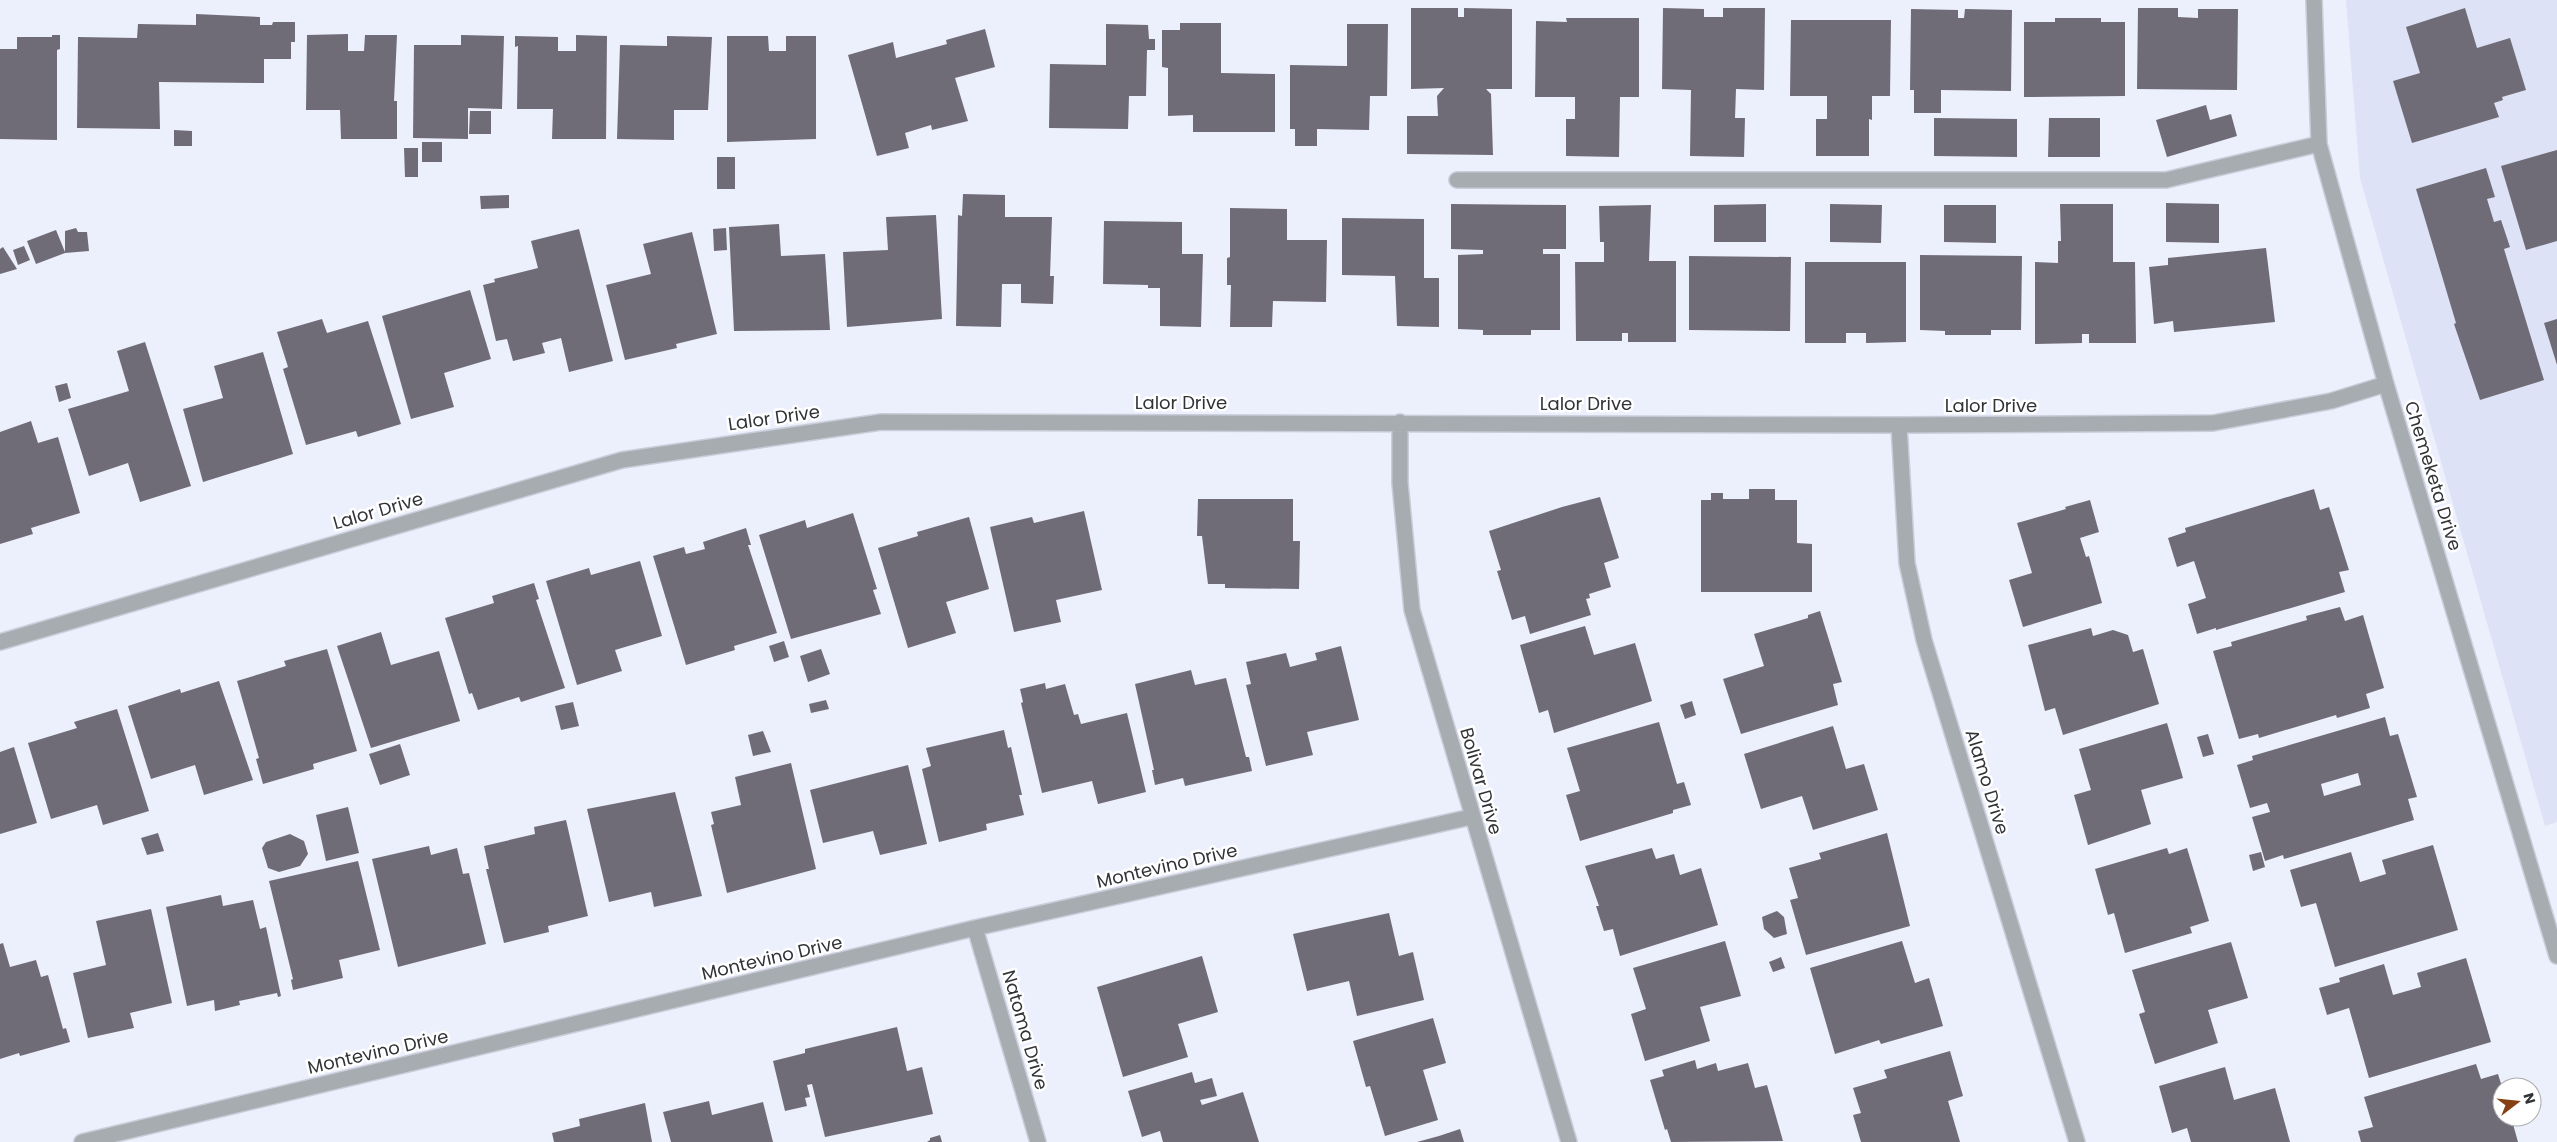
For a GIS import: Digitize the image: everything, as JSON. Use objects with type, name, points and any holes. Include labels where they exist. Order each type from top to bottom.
[{"type":"street","name":"Chemeketa Drive","points":[[2314,0],[2319,144],[2386,384],[2557,956]]},
{"type":"street","points":[[1457,180],[2166,180],[2319,144]]},
{"type":"street","name":"Lalor Drive","points":[[0,642],[622,460],[881,422],[1400,422],[1899,425],[2213,423],[2331,400],[2386,384]]},
{"type":"street","name":"Bolivar Drive","points":[[1400,422],[1400,482],[1412,610],[1471,817],[1569,1142]]},
{"type":"street","name":"Alamo Drive","points":[[1899,425],[1907,563],[1924,640],[2077,1142]]},
{"type":"street","name":"Montevino Drive","points":[[82,1142],[975,928],[1471,817]]},
{"type":"street","name":"Natoma Drive","points":[[975,928],[1038,1142]]},
{"type":"shaded area","points":[[2346,0],[2557,0],[2557,822],[2545,826],[2360,178]]},
{"type":"building","points":[[1411,8],[1458,8],[1458,17],[1464,17],[1464,8],[1512,9],[1512,89],[1486,89],[1491,94],[1493,155],[1407,154],[1407,116],[1438,116],[1437,96],[1444,88],[1411,89]]},
{"type":"building","points":[[1663,8],[1704,9],[1704,17],[1723,17],[1723,8],[1765,8],[1764,90],[1736,89],[1735,118],[1745,118],[1744,157],[1690,156],[1691,90],[1662,89]]},
{"type":"building","points":[[2138,8],[2178,8],[2178,17],[2198,18],[2198,9],[2238,9],[2237,90],[2137,89]]},
{"type":"building","points":[[2465,8],[2477,48],[2510,38],[2526,90],[2502,97],[2503,100],[2494,103],[2499,117],[2412,143],[2393,81],[2420,73],[2406,27]]},
{"type":"building","points":[[1911,9],[1958,10],[1958,18],[1964,18],[1965,9],[2012,10],[2011,91],[1941,90],[1941,113],[1914,113],[1914,90],[1910,90]]},
{"type":"building","points":[[196,14],[260,17],[260,25],[272,25],[273,22],[295,22],[295,42],[291,42],[291,59],[264,59],[264,83],[159,82],[160,129],[77,128],[78,37],[137,38],[138,24],[196,25]]},
{"type":"building","points":[[1566,18],[1639,18],[1639,97],[1620,97],[1619,157],[1566,156],[1566,119],[1575,119],[1575,97],[1535,97],[1536,21],[1567,22]]},
{"type":"building","points":[[2055,18],[2101,18],[2101,22],[2125,22],[2125,96],[2024,97],[2024,22],[2055,22]]},
{"type":"building","points":[[1791,20],[1891,20],[1890,96],[1872,96],[1872,120],[1869,119],[1869,156],[1816,156],[1816,119],[1827,119],[1827,96],[1790,96]]},
{"type":"building","points":[[1180,23],[1221,23],[1221,73],[1275,74],[1275,132],[1193,132],[1193,115],[1168,116],[1168,68],[1162,67],[1162,30],[1180,30]]},
{"type":"building","points":[[1106,24],[1148,25],[1149,39],[1155,39],[1155,50],[1147,50],[1146,96],[1129,96],[1128,129],[1049,128],[1050,64],[1106,65]]},
{"type":"building","points":[[1347,24],[1388,24],[1387,96],[1370,96],[1369,130],[1317,129],[1317,146],[1295,146],[1295,129],[1290,129],[1290,65],[1347,66]]},
{"type":"building","points":[[985,29],[995,67],[955,78],[968,121],[932,130],[931,125],[905,133],[909,148],[877,156],[848,55],[893,42],[896,58],[947,44],[946,40]]},
{"type":"building","points":[[348,34],[348,51],[364,51],[365,35],[397,35],[394,101],[397,101],[397,139],[341,139],[340,110],[306,110],[307,35]]},
{"type":"building","points":[[52,35],[60,35],[60,49],[57,50],[57,140],[0,139],[0,49],[17,49],[17,37],[52,37]]},
{"type":"building","points":[[461,35],[504,36],[502,109],[468,108],[468,139],[413,138],[414,45],[461,45]]},
{"type":"building","points":[[576,35],[607,36],[606,139],[552,139],[553,109],[517,109],[518,46],[515,47],[515,36],[558,37],[558,51],[576,51]]},
{"type":"building","points":[[667,36],[712,37],[708,110],[674,110],[674,140],[617,139],[620,45],[667,46]]},
{"type":"building","points":[[727,36],[768,36],[769,51],[786,51],[786,36],[816,36],[816,139],[727,142]]},
{"type":"building","points":[[2206,105],[2210,120],[2231,114],[2237,136],[2167,157],[2156,120]]},
{"type":"building","points":[[470,111],[491,111],[491,134],[469,134]]},
{"type":"building","points":[[1934,118],[2017,119],[2017,157],[1934,156]]},
{"type":"building","points":[[2049,118],[2100,118],[2100,157],[2048,157]]},
{"type":"building","points":[[174,130],[192,131],[192,146],[174,146]]},
{"type":"building","points":[[422,142],[442,142],[442,162],[422,162]]},
{"type":"building","points":[[404,148],[418,148],[418,177],[405,177]]},
{"type":"building","points":[[2557,150],[2557,241],[2526,250],[2501,166]]},
{"type":"building","points":[[717,157],[735,157],[735,189],[717,189]]},
{"type":"building","points":[[2486,168],[2495,197],[2487,199],[2494,222],[2501,220],[2510,247],[2504,249],[2544,380],[2480,400],[2454,324],[2456,323],[2416,189]]},
{"type":"building","points":[[963,194],[1005,195],[1005,217],[1052,217],[1050,276],[1054,276],[1053,304],[1021,303],[1021,284],[1002,284],[1001,327],[956,326],[958,215],[962,216]]},
{"type":"building","points":[[509,195],[509,208],[481,209],[480,196]]},
{"type":"building","points":[[2166,203],[2219,204],[2219,243],[2166,242]]},
{"type":"building","points":[[1451,204],[1566,205],[1566,249],[1543,249],[1543,254],[1560,254],[1560,330],[1531,330],[1531,335],[1483,335],[1483,330],[1458,329],[1458,255],[1483,254],[1483,250],[1451,249]]},
{"type":"building","points":[[1766,204],[1766,242],[1714,242],[1714,205]]},
{"type":"building","points":[[1830,204],[1882,205],[1881,243],[1830,242]]},
{"type":"building","points":[[2060,204],[2113,204],[2113,262],[2135,262],[2136,343],[2089,343],[2089,334],[2082,334],[2082,343],[2035,344],[2035,262],[2058,263],[2058,241],[2061,241]]},
{"type":"building","points":[[1651,205],[1649,261],[1676,261],[1676,342],[1628,342],[1628,333],[1622,333],[1622,341],[1576,341],[1575,262],[1604,262],[1604,242],[1600,242],[1599,206]]},
{"type":"building","points":[[1944,205],[1996,205],[1996,243],[1944,242]]},
{"type":"building","points":[[1230,208],[1287,209],[1287,240],[1327,240],[1326,302],[1273,301],[1272,327],[1230,327],[1231,285],[1227,285],[1227,258],[1230,257]]},
{"type":"building","points":[[936,215],[942,319],[847,327],[843,252],[888,250],[886,217]]},
{"type":"building","points":[[1342,218],[1424,219],[1424,278],[1439,278],[1439,327],[1397,326],[1395,276],[1342,275]]},
{"type":"building","points":[[1104,221],[1182,222],[1182,254],[1203,254],[1201,327],[1160,326],[1160,288],[1148,288],[1148,285],[1103,284]]},
{"type":"building","points":[[779,224],[781,256],[825,254],[830,330],[734,331],[729,227]]},
{"type":"building","points":[[76,228],[78,232],[87,232],[89,251],[65,253],[36,264],[27,241],[56,230],[65,252],[65,231]]},
{"type":"building","points":[[726,228],[727,250],[714,251],[713,229]]},
{"type":"building","points":[[579,229],[613,361],[569,372],[561,338],[542,343],[545,353],[513,361],[507,339],[496,341],[483,285],[495,282],[494,279],[538,268],[531,241]]},
{"type":"building","points":[[692,232],[717,334],[676,344],[677,348],[625,360],[606,285],[651,274],[643,244]]},
{"type":"building","points":[[24,246],[30,260],[18,265],[13,250]]},
{"type":"building","points":[[3,247],[17,269],[0,274],[0,249]]},
{"type":"building","points":[[2266,248],[2275,322],[2174,332],[2173,321],[2154,324],[2149,267],[2168,265],[2168,258]]},
{"type":"building","points":[[1920,255],[2022,256],[2021,330],[1991,330],[1991,335],[1945,335],[1945,331],[1920,330]]},
{"type":"building","points":[[1689,256],[1791,257],[1790,331],[1689,330]]},
{"type":"building","points":[[1805,262],[1906,262],[1906,342],[1866,343],[1866,333],[1846,333],[1846,343],[1805,343]]},
{"type":"building","points":[[470,290],[491,359],[444,373],[454,407],[411,419],[382,316]]},
{"type":"building","points":[[322,319],[327,333],[368,321],[401,424],[358,437],[356,431],[306,445],[283,369],[288,367],[277,332]]},
{"type":"building","points":[[2557,319],[2557,365],[2544,323]]},
{"type":"building","points":[[145,342],[191,486],[140,502],[128,463],[89,476],[68,409],[129,391],[117,351]]},
{"type":"building","points":[[263,352],[293,454],[203,482],[183,409],[223,398],[214,366]]},
{"type":"building","points":[[67,383],[71,398],[59,402],[55,386]]},
{"type":"building","points":[[31,421],[38,443],[58,437],[80,513],[31,528],[33,534],[0,544],[0,432]]},
{"type":"building","points":[[1749,489],[1775,489],[1775,500],[1797,500],[1797,543],[1812,544],[1812,592],[1701,592],[1701,500],[1711,500],[1711,493],[1723,493],[1723,499],[1749,499]]},
{"type":"building","points":[[2314,489],[2320,510],[2329,507],[2349,570],[2339,572],[2345,592],[2197,634],[2188,604],[2206,598],[2194,561],[2177,567],[2168,538],[2186,532],[2185,528]]},
{"type":"building","points":[[1600,497],[1619,558],[1604,563],[1611,587],[1589,594],[1590,598],[1586,599],[1591,615],[1530,634],[1525,616],[1512,620],[1497,571],[1501,570],[1489,531],[1562,507]]},
{"type":"building","points":[[1198,499],[1293,499],[1293,541],[1300,541],[1299,589],[1225,588],[1225,584],[1208,584],[1202,536],[1197,536]]},
{"type":"building","points":[[2090,500],[2099,532],[2080,538],[2086,557],[2089,556],[2102,603],[2023,627],[2009,580],[2032,573],[2017,523]]},
{"type":"building","points":[[1084,511],[1102,590],[1056,600],[1061,622],[1014,632],[990,527],[1032,517],[1034,523]]},
{"type":"building","points":[[853,513],[877,589],[873,590],[881,614],[791,639],[759,535],[805,520],[807,528]]},
{"type":"building","points":[[969,517],[989,589],[946,602],[956,633],[908,648],[878,548],[918,536],[917,532]]},
{"type":"building","points":[[746,528],[751,545],[748,545],[777,633],[734,646],[735,650],[686,665],[653,556],[684,547],[686,554],[705,549],[703,542]]},
{"type":"building","points":[[640,561],[662,636],[615,650],[622,671],[577,685],[546,581],[589,568],[591,575]]},
{"type":"building","points":[[534,583],[539,599],[536,600],[565,688],[521,702],[519,697],[478,710],[472,693],[469,694],[445,618],[494,603],[492,596]]},
{"type":"building","points":[[2340,607],[2345,621],[2363,615],[2384,688],[2366,694],[2370,708],[2337,718],[2336,715],[2259,738],[2258,734],[2239,739],[2213,651],[2232,646],[2231,642],[2307,620],[2306,616]]},
{"type":"building","points":[[1820,611],[1842,682],[1833,684],[1838,705],[1741,734],[1723,679],[1764,666],[1754,634],[1808,618],[1808,615]]},
{"type":"building","points":[[1585,626],[1594,655],[1635,643],[1652,701],[1554,733],[1548,710],[1539,713],[1520,645]]},
{"type":"building","points":[[2091,628],[2093,636],[2113,630],[2128,635],[2133,652],[2143,649],[2159,704],[2063,735],[2055,708],[2045,711],[2028,645]]},
{"type":"building","points":[[381,632],[391,665],[439,651],[460,721],[371,748],[337,646]]},
{"type":"building","points":[[784,641],[789,657],[774,662],[769,646]]},
{"type":"building","points":[[1341,646],[1359,720],[1307,732],[1313,755],[1266,766],[1246,685],[1251,684],[1246,662],[1286,653],[1290,667],[1317,660],[1315,653]]},
{"type":"building","points":[[327,649],[357,751],[313,764],[314,769],[263,784],[256,759],[259,758],[237,681],[286,666],[284,661]]},
{"type":"building","points":[[821,649],[830,674],[808,682],[800,656]]},
{"type":"building","points":[[1191,670],[1195,685],[1226,678],[1246,757],[1249,757],[1252,771],[1185,786],[1183,778],[1155,785],[1152,770],[1154,770],[1135,684]]},
{"type":"building","points":[[219,681],[253,780],[204,795],[195,765],[151,779],[128,706],[180,689],[181,693]]},
{"type":"building","points":[[1045,683],[1046,689],[1065,684],[1074,715],[1078,714],[1081,724],[1127,713],[1146,792],[1098,804],[1092,781],[1042,793],[1021,703],[1023,702],[1020,689]]},
{"type":"building","points":[[826,700],[829,709],[811,713],[809,704]]},
{"type":"building","points":[[1692,701],[1696,715],[1685,719],[1680,705]]},
{"type":"building","points":[[573,702],[579,726],[561,730],[555,706]]},
{"type":"building","points":[[117,709],[149,811],[103,825],[97,805],[51,819],[28,743],[77,728],[74,722]]},
{"type":"building","points":[[2385,717],[2390,736],[2398,734],[2417,797],[2408,799],[2414,820],[2284,859],[2283,855],[2265,861],[2252,817],[2270,812],[2267,803],[2250,808],[2237,765],[2253,760],[2252,756]],"holes":[[[2358,773],[2361,785],[2324,796],[2321,784]]]},
{"type":"building","points":[[1659,722],[1677,784],[1684,782],[1691,805],[1673,810],[1673,813],[1580,841],[1566,795],[1580,791],[1567,748]]},
{"type":"building","points":[[2167,723],[2183,778],[2141,790],[2151,824],[2088,845],[2074,795],[2091,790],[2079,749]]},
{"type":"building","points":[[1833,726],[1846,769],[1864,764],[1878,810],[1813,830],[1802,796],[1761,809],[1744,754]]},
{"type":"building","points":[[1004,730],[1008,748],[1011,747],[1022,795],[1019,795],[1024,815],[986,824],[987,830],[939,842],[922,769],[931,766],[926,748]]},
{"type":"building","points":[[763,731],[771,752],[753,756],[748,735]]},
{"type":"building","points":[[2208,734],[2214,754],[2203,757],[2197,737]]},
{"type":"building","points":[[400,744],[410,775],[380,785],[369,754]]},
{"type":"building","points":[[14,747],[37,823],[0,834],[0,752]]},
{"type":"building","points":[[791,763],[816,869],[727,893],[711,825],[714,824],[711,812],[741,805],[735,777]]},
{"type":"building","points":[[908,765],[927,844],[880,855],[873,831],[823,843],[810,790]]},
{"type":"building","points":[[675,792],[702,896],[654,907],[651,892],[609,902],[587,809]]},
{"type":"building","points":[[348,807],[359,853],[326,861],[316,815]]},
{"type":"building","points":[[566,820],[588,916],[548,926],[549,932],[504,943],[486,869],[489,869],[484,846],[535,834],[534,827]]},
{"type":"building","points":[[158,833],[164,851],[147,855],[141,838]]},
{"type":"building","points":[[1887,833],[1910,926],[1806,955],[1790,900],[1798,898],[1789,868],[1821,859],[1819,853]]},
{"type":"building","points":[[290,834],[304,841],[308,854],[300,866],[279,872],[268,868],[262,848],[266,842]]},
{"type":"building","points":[[2433,845],[2458,930],[2335,967],[2316,903],[2301,907],[2290,870],[2351,852],[2360,882],[2386,874],[2382,860]]},
{"type":"building","points":[[429,846],[431,855],[457,848],[463,874],[469,873],[486,944],[398,967],[372,859]]},
{"type":"building","points":[[1652,848],[1656,859],[1674,854],[1680,875],[1701,868],[1718,925],[1620,956],[1613,929],[1604,931],[1596,906],[1599,906],[1585,866]]},
{"type":"building","points":[[2167,848],[2169,854],[2187,848],[2209,921],[2190,927],[2192,933],[2125,953],[2114,913],[2108,915],[2095,869]]},
{"type":"building","points":[[2261,852],[2265,867],[2253,871],[2249,855]]},
{"type":"building","points":[[358,861],[380,950],[339,960],[343,978],[293,990],[291,980],[293,979],[269,881]]},
{"type":"building","points":[[221,895],[223,906],[253,900],[260,929],[266,927],[281,996],[278,997],[277,993],[239,1001],[240,1005],[215,1011],[214,1000],[187,1006],[166,907]]},
{"type":"building","points":[[151,909],[172,1003],[130,1013],[134,1028],[88,1038],[73,973],[106,965],[96,921]]},
{"type":"building","points":[[1777,911],[1784,917],[1787,934],[1774,938],[1764,929],[1762,917]]},
{"type":"building","points":[[1389,913],[1399,956],[1413,952],[1424,1000],[1357,1016],[1349,981],[1307,991],[1293,934]]},
{"type":"building","points":[[1725,941],[1741,996],[1700,1007],[1710,1041],[1645,1061],[1631,1014],[1646,1009],[1633,968]]},
{"type":"building","points":[[1902,941],[1915,983],[1929,978],[1943,1026],[1881,1044],[1879,1040],[1835,1054],[1810,968]]},
{"type":"building","points":[[2231,942],[2248,998],[2208,1010],[2218,1043],[2155,1064],[2139,1014],[2145,1012],[2132,970]]},
{"type":"building","points":[[3,943],[10,967],[36,960],[41,977],[48,975],[63,1029],[66,1028],[70,1042],[20,1056],[19,1053],[0,1059],[0,944]]},
{"type":"building","points":[[1202,956],[1218,1012],[1178,1024],[1188,1057],[1123,1077],[1097,987]]},
{"type":"building","points":[[1781,957],[1785,968],[1773,972],[1769,962]]},
{"type":"building","points":[[2466,958],[2491,1042],[2369,1078],[2349,1008],[2327,1015],[2319,988],[2340,982],[2339,978],[2384,964],[2393,995],[2421,987],[2417,973]]},
{"type":"building","points":[[1433,1018],[1446,1063],[1423,1070],[1438,1120],[1385,1136],[1370,1086],[1366,1087],[1353,1041]]},
{"type":"building","points":[[897,1027],[907,1071],[922,1067],[933,1114],[825,1137],[812,1084],[807,1085],[810,1097],[805,1098],[807,1106],[785,1111],[773,1061],[805,1053],[805,1049]]},
{"type":"building","points":[[1950,1051],[1963,1096],[1948,1101],[1960,1142],[1861,1142],[1853,1115],[1861,1113],[1853,1088],[1887,1078],[1884,1070]]},
{"type":"building","points":[[1695,1060],[1697,1069],[1716,1063],[1718,1071],[1748,1063],[1755,1088],[1767,1085],[1783,1141],[1671,1142],[1667,1129],[1665,1130],[1650,1080],[1664,1076],[1662,1070]]},
{"type":"building","points":[[2476,1064],[2481,1079],[2498,1074],[2499,1077],[2492,1077],[2492,1127],[2514,1127],[2518,1142],[2361,1142],[2358,1131],[2373,1127],[2364,1097]]},
{"type":"building","points":[[2225,1067],[2234,1100],[2275,1088],[2290,1142],[2191,1142],[2187,1128],[2172,1133],[2159,1086]]},
{"type":"building","points":[[1192,1072],[1195,1083],[1212,1078],[1217,1096],[1200,1100],[1202,1105],[1243,1092],[1259,1142],[1163,1142],[1160,1131],[1142,1137],[1128,1091]]},
{"type":"building","points":[[709,1101],[712,1115],[763,1102],[773,1142],[671,1142],[663,1112]]},
{"type":"building","points":[[645,1103],[652,1142],[554,1142],[552,1133],[580,1126],[579,1119]]},
{"type":"building","points":[[1460,1129],[1464,1142],[1417,1142],[1439,1136]]},
{"type":"building","points":[[940,1135],[942,1142],[927,1142],[930,1138]]}]
